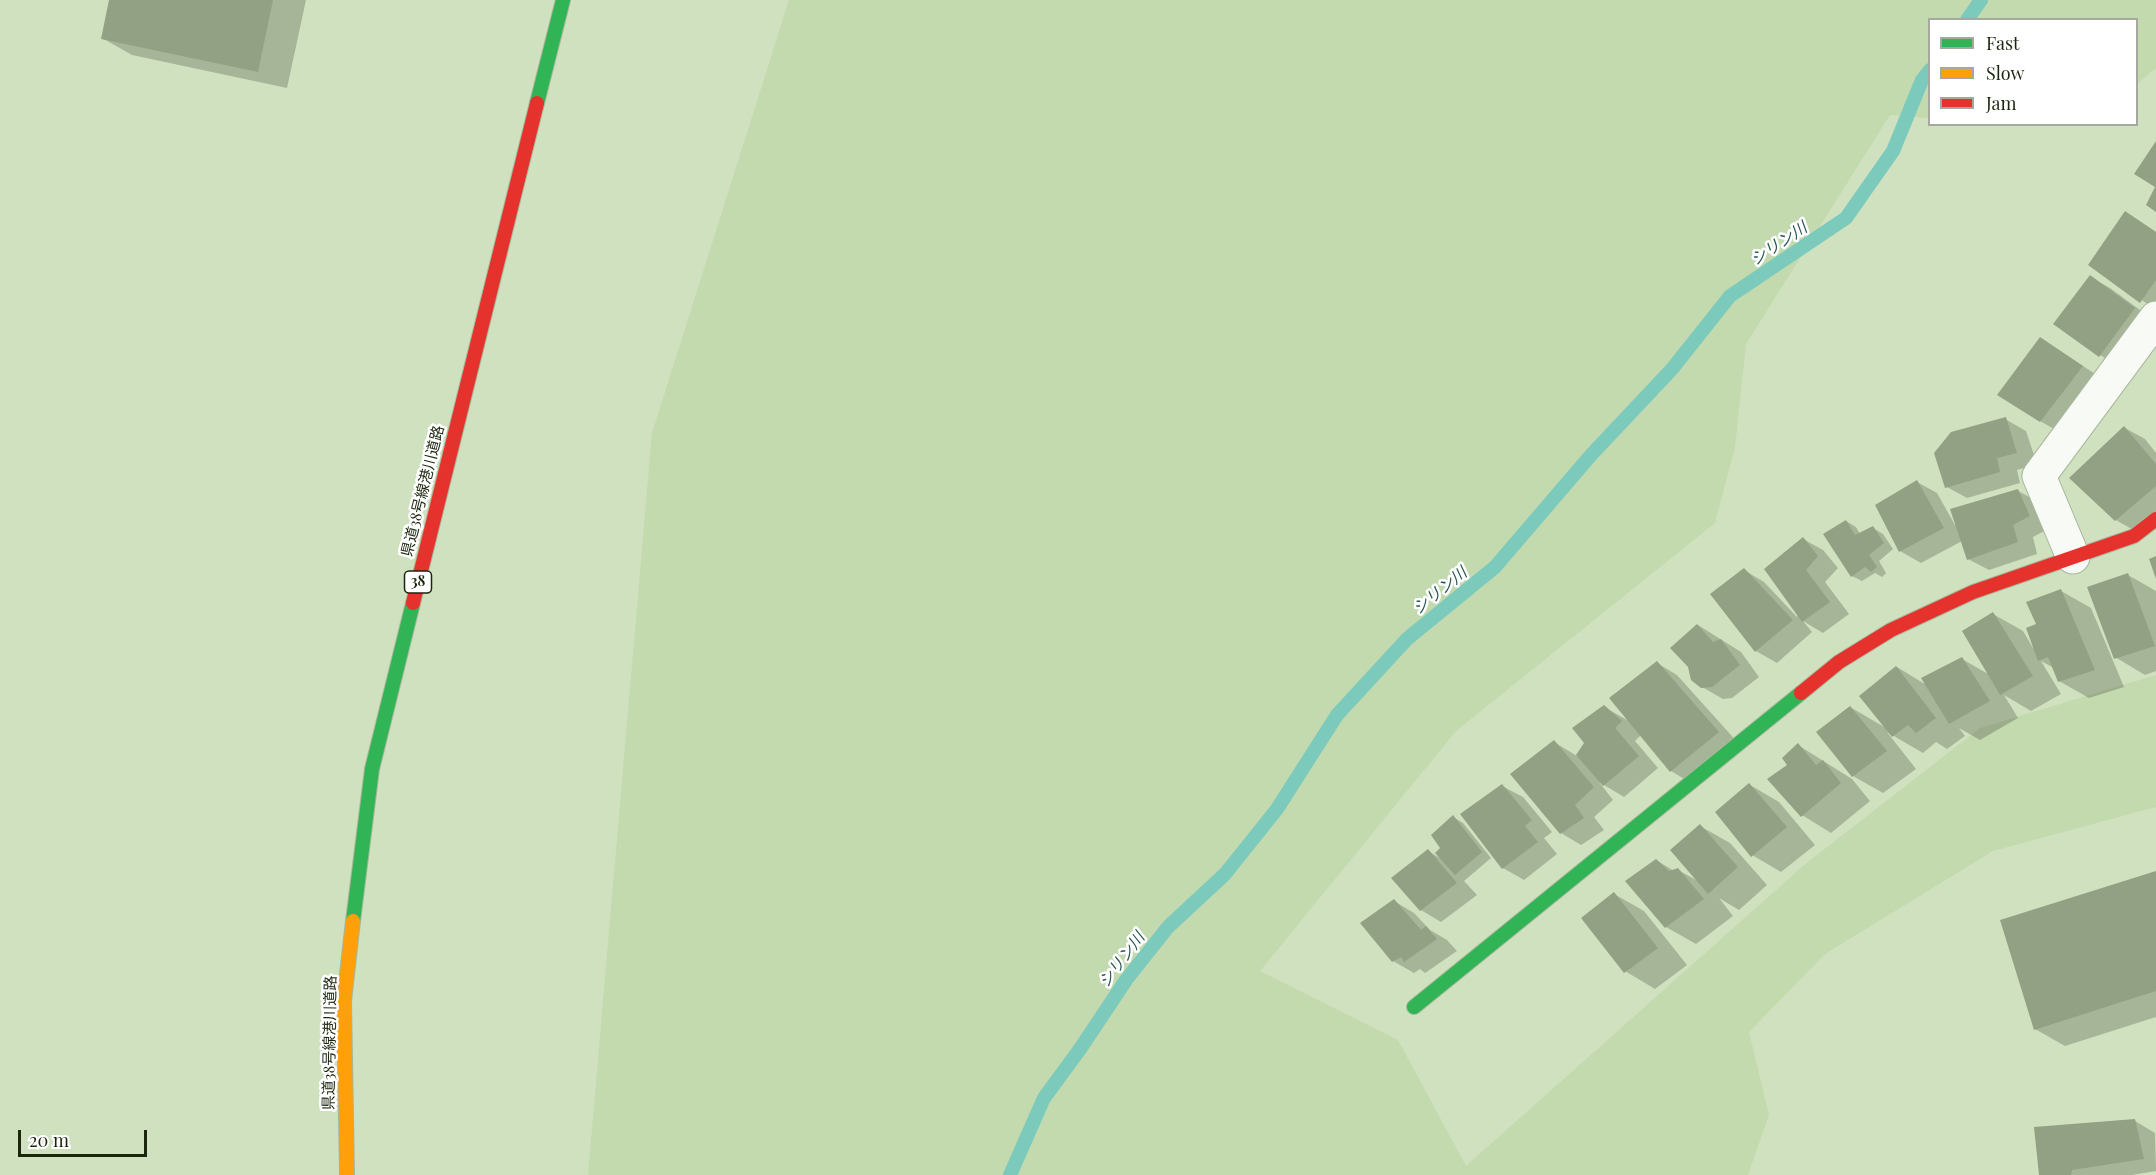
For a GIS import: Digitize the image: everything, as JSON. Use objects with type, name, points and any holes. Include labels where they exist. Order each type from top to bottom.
[{"type":"main road","name":"県道38号線港川道路","points":[[347,1175],[344,1001],[372,769],[563,0]]},
{"type":"main road","points":[[1414,1008],[1839,662],[1891,630],[1973,592],[2134,536],[2156,519]]},
{"type":"street","points":[[2073,557],[2039,476],[2156,318]]},
{"type":"green space","points":[[789,0],[2156,0],[2156,68],[2138,83],[2138,18],[1928,18],[1928,118],[1890,115],[1746,344],[1735,447],[1715,523],[1456,731],[1260,971],[1398,1040],[1466,1166],[1804,865],[1980,728],[2156,675],[2156,807],[1993,851],[1825,954],[1749,1032],[1769,1115],[1748,1175],[588,1175],[652,433]]},
{"type":"building","points":[[109,0],[273,0],[258,72],[101,39]]},
{"type":"building","points":[[2156,141],[2156,212],[2146,205],[2155,187],[2134,174]]},
{"type":"building","points":[[2125,211],[2156,232],[2156,280],[2140,303],[2088,265]]},
{"type":"building","points":[[2090,275],[2135,308],[2099,357],[2053,324]]},
{"type":"building","points":[[2040,337],[2083,366],[2040,422],[1997,395]]},
{"type":"building","points":[[2006,417],[2017,453],[1997,458],[2000,472],[1945,488],[1934,453],[1951,432]]},
{"type":"building","points":[[2124,426],[2156,464],[2156,486],[2115,521],[2069,478]]},
{"type":"building","points":[[1917,480],[1944,528],[1899,552],[1875,505]]},
{"type":"building","points":[[2018,489],[2030,516],[2013,525],[2018,542],[1967,560],[1950,509]]},
{"type":"building","points":[[1846,520],[1855,535],[1873,526],[1884,543],[1869,555],[1877,567],[1871,572],[1865,567],[1851,577],[1823,534]]},
{"type":"building","points":[[1803,537],[1818,556],[1806,570],[1830,602],[1802,622],[1764,569]]},
{"type":"building","points":[[2156,556],[2156,579],[2149,559]]},
{"type":"building","points":[[1744,568],[1793,620],[1755,652],[1710,594]]},
{"type":"building","points":[[2128,573],[2155,646],[2114,659],[2087,587]]},
{"type":"building","points":[[2061,589],[2095,670],[2058,682],[2048,657],[2038,661],[2026,628],[2036,624],[2026,602]]},
{"type":"building","points":[[1993,612],[2033,676],[2000,695],[1962,631]]},
{"type":"building","points":[[1697,624],[1713,642],[1721,639],[1740,665],[1712,687],[1701,688],[1691,680],[1688,667],[1670,648]]},
{"type":"building","points":[[1962,657],[1990,701],[1949,724],[1921,678]]},
{"type":"building","points":[[1657,661],[1719,732],[1670,772],[1609,698]]},
{"type":"building","points":[[1896,666],[1936,718],[1916,733],[1908,725],[1892,737],[1859,696]]},
{"type":"building","points":[[1604,705],[1622,721],[1615,728],[1639,756],[1603,786],[1576,755],[1584,743],[1572,728]]},
{"type":"building","points":[[1850,706],[1887,751],[1852,777],[1816,732]]},
{"type":"building","points":[[1554,740],[1594,787],[1575,805],[1584,818],[1560,834],[1510,774]]},
{"type":"building","points":[[1798,743],[1816,765],[1823,760],[1841,783],[1801,817],[1767,779],[1787,765],[1782,758]]},
{"type":"building","points":[[1749,783],[1787,827],[1751,857],[1715,812]]},
{"type":"building","points":[[1502,784],[1532,820],[1525,826],[1538,842],[1502,869],[1460,814]]},
{"type":"building","points":[[1453,815],[1482,852],[1455,875],[1435,853],[1440,848],[1431,835]]},
{"type":"building","points":[[1700,824],[1738,867],[1708,894],[1670,850]]},
{"type":"building","points":[[1428,849],[1457,883],[1420,911],[1391,878]]},
{"type":"building","points":[[1656,859],[1669,871],[1678,868],[1704,899],[1665,928],[1625,881]]},
{"type":"building","points":[[2156,871],[2156,991],[2034,1030],[2000,920]]},
{"type":"building","points":[[1614,892],[1658,948],[1624,973],[1581,918]]},
{"type":"building","points":[[1394,899],[1421,930],[1426,926],[1437,939],[1404,962],[1401,957],[1392,962],[1360,923]]},
{"type":"building","points":[[2135,1119],[2144,1159],[2072,1170],[2071,1175],[2039,1175],[2034,1127]]},
{"type":"waterway","name":"シリン川","points":[[1968,18],[1981,0]]},
{"type":"waterway","name":"シリン川","points":[[1010,1175],[1044,1098],[1126,980],[1168,927],[1225,874],[1277,809],[1337,715],[1407,639],[1495,567],[1591,455],[1672,369],[1730,296],[1846,218],[1893,151],[1922,80],[1928,72]]},
{"type":"traffic: fast","points":[[537,103],[563,0]]},
{"type":"traffic: fast","points":[[353,921],[372,769],[413,603]]},
{"type":"traffic: fast","points":[[1414,1007],[1801,693]]},
{"type":"traffic: slow","points":[[347,1175],[344,1001],[353,921]]},
{"type":"traffic: jam","points":[[413,603],[537,103]]},
{"type":"traffic: jam","points":[[1801,693],[1839,662],[1891,630],[1973,592],[2134,536],[2156,519]]}]
